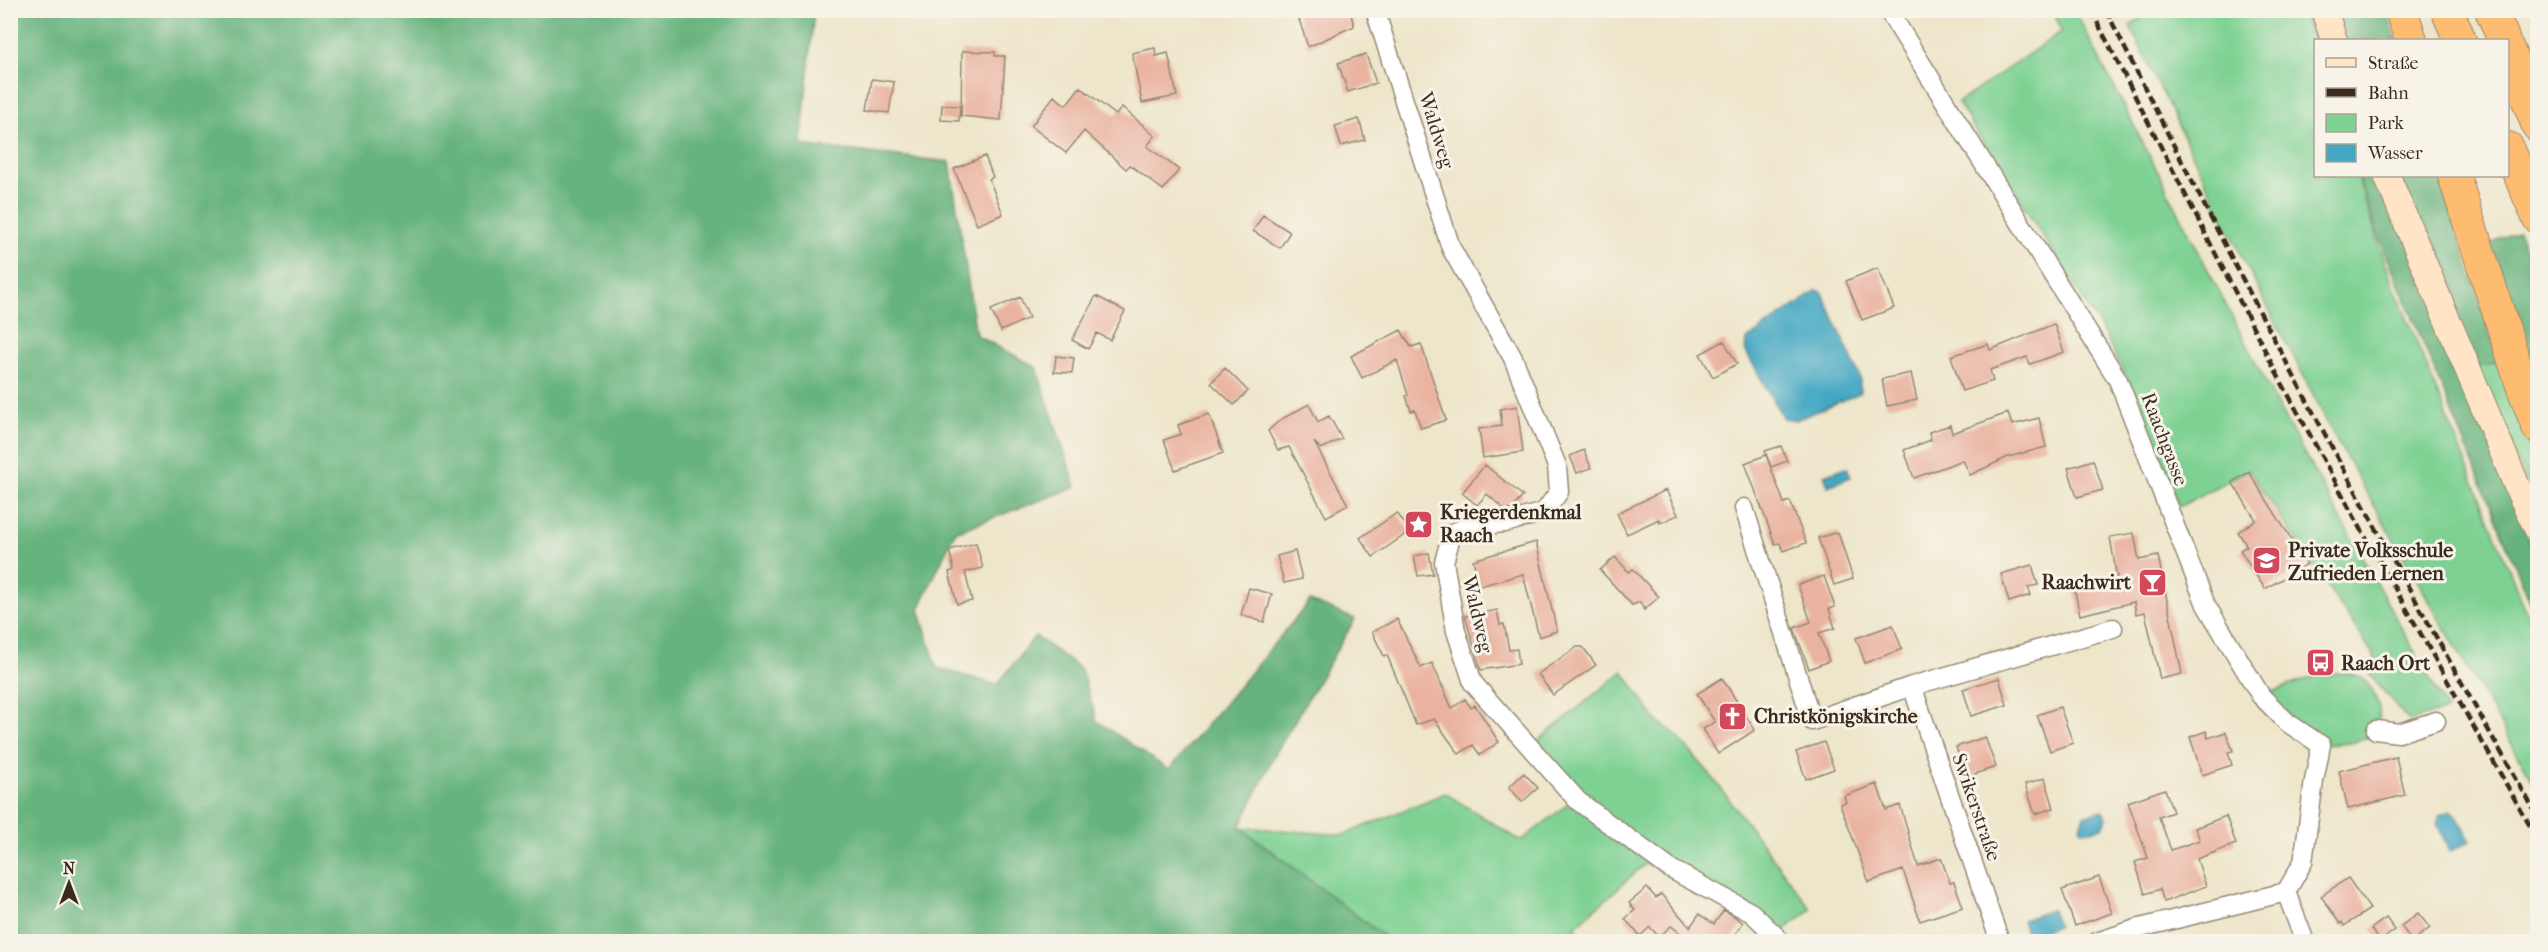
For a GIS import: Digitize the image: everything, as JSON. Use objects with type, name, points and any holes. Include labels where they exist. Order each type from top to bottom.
[{"type":"highway","points":[[2402,10],[2411,39]]},
{"type":"highway","points":[[2447,10],[2460,39]]},
{"type":"highway","points":[[2491,10],[2504,39]]},
{"type":"highway","points":[[2509,50],[2538,98]]},
{"type":"highway","points":[[2509,51],[2538,126]]},
{"type":"highway","points":[[2509,150],[2538,216]]},
{"type":"highway","points":[[2454,177],[2522,385],[2538,427]]},
{"type":"main road","points":[[2324,10],[2334,39]]},
{"type":"main road","points":[[2387,177],[2518,491],[2538,530]]},
{"type":"street","name":"Waldweg","points":[[1375,10],[1451,248],[1513,358],[1557,466],[1559,492],[1544,512],[1505,523],[1471,526],[1452,533],[1444,562],[1456,631],[1473,683],[1578,801],[1669,868],[1752,913],[1782,942]]},
{"type":"street","name":"Raachgasse","points":[[1887,10],[2118,380],[2206,605],[2261,696],[2288,723],[2322,745],[2314,782],[2303,862],[2286,892]]},
{"type":"street","points":[[1744,508],[1812,721],[1912,686],[2113,628]]},
{"type":"street","name":"Swikerstraße","points":[[1912,686],[2000,942]]},
{"type":"street","points":[[2376,730],[2399,733],[2436,721]]},
{"type":"street","points":[[2097,942],[2286,892],[2305,942]]},
{"type":"green space","points":[[10,11],[814,11],[801,145],[950,162],[976,335],[1036,367],[1076,487],[955,532],[919,609],[937,668],[997,685],[1035,636],[1081,669],[1097,721],[1169,770],[1310,601],[1355,619],[1274,756],[1240,827],[1390,941],[11,941]]},
{"type":"green space","points":[[2053,11],[2075,11],[2280,410],[2447,710],[2409,721],[2370,675],[2375,657],[2249,470],[2179,507],[2138,400],[2100,326],[1958,103],[2062,31]]},
{"type":"green space","points":[[2150,11],[2302,11],[2314,47],[2314,177],[2357,177],[2389,274],[2537,638],[2537,788],[2337,441],[2245,263],[2130,26]]},
{"type":"green space","points":[[2303,11],[2316,11],[2327,39],[2314,39],[2314,45]]},
{"type":"green space","points":[[2335,11],[2386,11],[2397,39],[2346,39]]},
{"type":"green space","points":[[2358,177],[2380,177],[2537,561],[2537,618],[2376,229]]},
{"type":"green space","points":[[2398,177],[2440,177],[2499,362],[2477,367]]},
{"type":"green space","points":[[2518,231],[2537,276],[2537,380],[2491,243]]},
{"type":"green space","points":[[2499,362],[2537,465],[2537,508],[2477,367]]},
{"type":"green space","points":[[1623,671],[1656,720],[1674,733],[1710,774],[1811,909],[1772,940],[1743,914],[1646,863],[1575,927],[1589,941],[1390,941],[1240,827],[1344,835],[1445,793],[1521,841],[1578,796],[1534,744]]},
{"type":"green space","points":[[2343,673],[2361,677],[2371,689],[2378,705],[2379,722],[2376,729],[2360,741],[2321,745],[2261,696],[2321,674]]},
{"type":"water","points":[[1817,290],[1822,292],[1860,377],[1860,393],[1796,420],[1783,418],[1745,350],[1747,340]]},
{"type":"water","points":[[1847,467],[1851,477],[1828,486],[1824,475]]},
{"type":"water","points":[[2102,811],[2107,818],[2104,826],[2092,831],[2082,830],[2081,823],[2084,816]]},
{"type":"water","points":[[2450,811],[2454,813],[2471,841],[2450,852],[2437,824],[2440,815]]},
{"type":"water","points":[[2052,910],[2058,926],[2027,936],[2022,920]]},
{"type":"building","points":[[1296,10],[1350,10],[1354,26],[1308,47]]},
{"type":"building","points":[[1155,48],[1156,56],[1168,53],[1177,96],[1142,103],[1132,53]]},
{"type":"building","points":[[962,51],[995,52],[995,56],[1005,56],[1001,120],[961,116]]},
{"type":"building","points":[[1366,54],[1376,83],[1348,92],[1338,63]]},
{"type":"building","points":[[872,79],[894,82],[889,113],[867,110]]},
{"type":"building","points":[[1080,87],[1116,115],[1122,107],[1155,136],[1147,146],[1179,170],[1163,190],[1130,165],[1126,169],[1084,131],[1066,153],[1031,126],[1054,96],[1066,105]]},
{"type":"building","points":[[942,105],[960,106],[959,121],[941,120]]},
{"type":"building","points":[[1359,119],[1365,140],[1341,146],[1335,126]]},
{"type":"building","points":[[985,156],[993,177],[989,179],[1003,214],[977,225],[954,169]]},
{"type":"building","points":[[1263,215],[1290,232],[1280,248],[1253,231]]},
{"type":"building","points":[[1878,268],[1894,308],[1862,320],[1846,281]]},
{"type":"building","points":[[1096,296],[1125,311],[1110,340],[1097,333],[1088,349],[1072,340]]},
{"type":"building","points":[[1020,297],[1029,318],[1001,331],[991,310]]},
{"type":"building","points":[[2054,324],[2064,352],[2030,364],[2027,357],[1990,370],[1993,381],[1962,391],[1951,356],[1988,344],[1990,350]]},
{"type":"building","points":[[1401,330],[1411,347],[1421,344],[1446,420],[1421,428],[1415,410],[1411,411],[1397,360],[1362,378],[1351,356]]},
{"type":"building","points":[[1724,341],[1737,364],[1713,377],[1700,354]]},
{"type":"building","points":[[1056,356],[1074,358],[1072,373],[1054,372]]},
{"type":"building","points":[[1225,368],[1248,391],[1234,405],[1211,383]]},
{"type":"building","points":[[1911,373],[1917,400],[1887,406],[1882,379]]},
{"type":"building","points":[[1309,404],[1318,422],[1329,416],[1342,439],[1321,449],[1314,442],[1348,505],[1326,517],[1289,447],[1278,450],[1268,431],[1280,420]]},
{"type":"building","points":[[1517,406],[1523,452],[1483,458],[1479,429],[1502,426],[1500,409]]},
{"type":"building","points":[[2008,413],[2012,425],[2039,418],[2046,447],[2008,457],[1970,475],[1963,460],[1914,478],[1904,450],[1931,440],[1929,432],[1950,425],[1952,433]]},
{"type":"building","points":[[1209,414],[1223,453],[1175,470],[1164,440],[1181,434],[1178,425]]},
{"type":"building","points":[[1781,446],[1787,461],[1771,467],[1765,451]]},
{"type":"building","points":[[1584,450],[1591,468],[1577,473],[1570,456]]},
{"type":"building","points":[[1766,455],[1784,503],[1790,501],[1806,543],[1783,551],[1780,543],[1775,544],[1745,463]]},
{"type":"building","points":[[2093,460],[2103,490],[2077,497],[2068,468]]},
{"type":"building","points":[[1485,465],[1523,496],[1512,509],[1506,511],[1487,494],[1477,505],[1462,493]]},
{"type":"building","points":[[2249,472],[2307,564],[2265,589],[2240,550],[2247,546],[2238,532],[2256,520],[2232,482]]},
{"type":"building","points":[[1666,490],[1678,515],[1660,523],[1659,519],[1627,534],[1617,513]]},
{"type":"building","points":[[1397,513],[1410,531],[1373,557],[1360,538]]},
{"type":"building","points":[[1838,532],[1853,579],[1834,585],[1818,538]]},
{"type":"building","points":[[2134,533],[2139,560],[2158,556],[2182,674],[2160,679],[2145,612],[2136,614],[2134,602],[2080,615],[2074,588],[2117,578],[2110,537]]},
{"type":"building","points":[[1536,542],[1557,631],[1539,637],[1523,574],[1480,586],[1473,560]]},
{"type":"building","points":[[976,543],[983,568],[965,572],[972,601],[957,604],[949,572],[954,570],[949,550]]},
{"type":"building","points":[[1295,551],[1302,579],[1284,583],[1277,556]]},
{"type":"building","points":[[1429,553],[1433,574],[1418,576],[1414,556]]},
{"type":"building","points":[[1615,557],[1629,572],[1633,569],[1659,597],[1644,610],[1640,602],[1632,605],[1600,570]]},
{"type":"building","points":[[2032,565],[2038,585],[2028,587],[2031,595],[2009,602],[2001,574]]},
{"type":"building","points":[[1824,576],[1835,607],[1829,609],[1835,628],[1819,633],[1829,661],[1809,669],[1794,628],[1811,622],[1798,585]]},
{"type":"building","points":[[1249,588],[1272,594],[1264,622],[1241,615]]},
{"type":"building","points":[[1497,610],[1500,625],[1504,624],[1509,650],[1517,649],[1519,664],[1481,670],[1465,616]]},
{"type":"building","points":[[1397,619],[1421,668],[1432,663],[1452,708],[1465,699],[1471,708],[1475,705],[1499,742],[1480,755],[1473,745],[1459,754],[1434,719],[1416,725],[1387,655],[1384,656],[1372,632]]},
{"type":"building","points":[[1893,625],[1902,649],[1865,663],[1856,638]]},
{"type":"building","points":[[1577,647],[1583,647],[1596,665],[1553,695],[1538,674]]},
{"type":"building","name":"Christkönigskirche","points":[[1722,678],[1755,730],[1718,754],[1703,729],[1715,722],[1697,694]]},
{"type":"building","points":[[1999,678],[2007,705],[1971,716],[1963,689]]},
{"type":"building","points":[[2060,707],[2073,743],[2050,751],[2037,715]]},
{"type":"building","points":[[2206,731],[2208,738],[2226,732],[2233,751],[2228,752],[2232,765],[2202,775],[2190,737]]},
{"type":"building","points":[[1985,737],[1996,767],[1966,777],[1956,747]]},
{"type":"building","points":[[1824,742],[1834,769],[1806,779],[1796,752]]},
{"type":"building","points":[[2396,757],[2405,795],[2348,809],[2339,771]]},
{"type":"building","points":[[1524,773],[1538,788],[1522,802],[1509,787]]},
{"type":"building","points":[[2045,778],[2054,808],[2035,814],[2025,784]]},
{"type":"building","points":[[1877,784],[1886,810],[1900,805],[1918,866],[1941,858],[1950,883],[1954,882],[1963,907],[1920,921],[1903,870],[1869,882],[1840,804],[1846,802],[1844,796]]},
{"type":"building","points":[[2165,789],[2173,812],[2159,817],[2171,850],[2200,840],[2195,828],[2226,816],[2236,844],[2197,859],[2206,886],[2164,902],[2160,889],[2145,894],[2135,862],[2148,858],[2128,802]]},
{"type":"building","points":[[2099,877],[2112,913],[2075,926],[2062,890]]},
{"type":"building","points":[[2348,878],[2370,909],[2344,926],[2342,922],[2340,924],[2321,896]]},
{"type":"building","points":[[1647,888],[1656,898],[1661,894],[1690,927],[1699,914],[1714,924],[1724,910],[1731,914],[1743,923],[1733,937],[1739,942],[1692,942],[1671,926],[1659,937],[1650,927],[1640,936],[1625,919],[1635,910],[1629,903]]},
{"type":"building","points":[[2418,913],[2430,928],[2412,941],[2401,926]]},
{"type":"building","points":[[2386,918],[2395,930],[2380,941],[2371,929]]},
{"type":"railway","points":[[2091,10],[2276,372],[2356,520],[2538,840]]},
{"type":"railway","points":[[2106,10],[2209,214],[2316,417],[2425,618],[2538,817]]},
{"type":"place","name":"Kriegerdenkmal Raach","points":[[1419,524]]},
{"type":"place","name":"Private Volksschule Zufrieden Lernen","points":[[2267,561]]},
{"type":"place","name":"Raachwirt","points":[[2152,582]]},
{"type":"place","name":"Raach Ort","points":[[2320,663]]},
{"type":"place","name":"Christkönigskirche","points":[[1733,716]]}]
